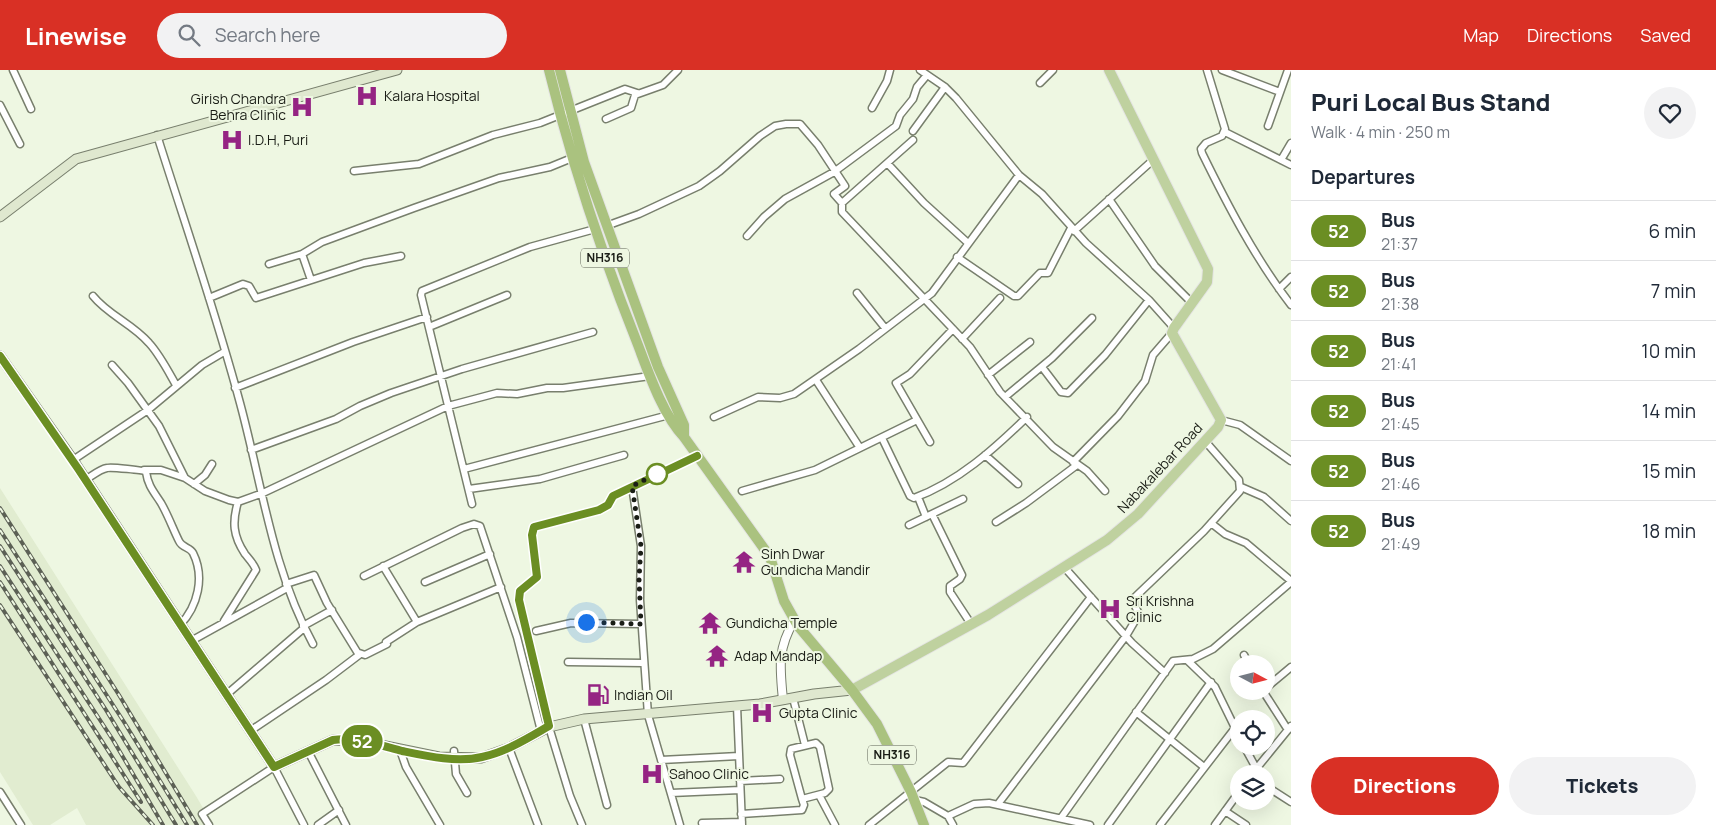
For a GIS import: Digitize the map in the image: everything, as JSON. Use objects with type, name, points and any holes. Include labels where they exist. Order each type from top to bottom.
[{"type":"highway","name":"NH316","points":[[549,70],[572,158],[595,229],[650,376],[669,415],[676,428],[684,436],[770,557],[784,602],[794,621],[852,690],[876,724],[913,796],[924,825]]},
{"type":"highway","name":"NH316","points":[[560,70],[584,162],[658,367],[684,425],[684,436]]},
{"type":"main road","points":[[0,216],[76,159],[368,74],[397,70]]},
{"type":"main road","points":[[1109,70],[1210,273],[1207,282],[1173,331]]},
{"type":"main road","name":"Nabakalebar Road","points":[[852,690],[971,624],[1107,540],[1122,529],[1205,441],[1221,420],[1173,331]]},
{"type":"main road","points":[[0,356],[73,460],[274,767],[333,740],[343,738],[400,750],[481,758],[509,748],[545,729],[584,719],[737,706],[852,690]]},
{"type":"street","points":[[13,70],[31,109]]},
{"type":"street","points":[[606,119],[631,108],[633,97],[637,93],[663,85],[678,70]]},
{"type":"street","points":[[872,108],[887,81],[890,70]]},
{"type":"street","points":[[920,70],[945,87],[979,124],[1019,175],[1047,200],[1073,230],[1149,300],[1173,331],[1153,355],[1145,381],[1118,416],[1075,463],[1026,503],[996,522]]},
{"type":"street","points":[[1040,83],[1053,70]]},
{"type":"street","points":[[1207,70],[1225,123],[1225,132],[1222,136],[1206,143],[1201,149],[1202,153],[1238,226],[1291,305]]},
{"type":"street","points":[[1222,70],[1280,92]]},
{"type":"street","points":[[1268,126],[1288,70]]},
{"type":"street","points":[[747,236],[764,216],[785,199],[834,172],[896,126],[900,115],[913,99],[917,87],[927,75]]},
{"type":"street","points":[[912,131],[945,87]]},
{"type":"street","points":[[354,171],[419,164],[492,135],[561,115],[570,109],[600,101],[624,89],[637,93]]},
{"type":"street","points":[[0,105],[20,144]]},
{"type":"street","points":[[606,226],[639,214],[699,186],[775,126],[793,122],[800,124],[818,145],[845,186],[834,194],[842,203],[842,212],[962,339],[1005,397],[1027,417],[1053,447],[1092,475],[1105,490]]},
{"type":"street","points":[[1225,132],[1291,165]]},
{"type":"street","points":[[157,135],[209,298],[235,388],[263,493],[268,525],[287,586],[303,627],[313,644]]},
{"type":"street","points":[[842,203],[913,140]]},
{"type":"street","points":[[1281,160],[1291,143]]},
{"type":"street","points":[[269,264],[302,254],[322,242],[499,178],[550,167],[572,158]]},
{"type":"street","points":[[957,257],[1014,296],[1018,296],[1040,273],[1048,273],[1073,230],[1153,160]]},
{"type":"street","points":[[888,164],[924,203],[968,243]]},
{"type":"street","points":[[714,416],[758,397],[786,397],[816,380],[924,299],[940,283],[957,257],[1019,175]]},
{"type":"street","points":[[1110,199],[1155,266],[1192,303]]},
{"type":"street","points":[[472,504],[421,295],[424,288],[530,247],[595,229]]},
{"type":"street","points":[[302,254],[311,280]]},
{"type":"street","points":[[209,298],[243,284],[249,286],[256,298],[364,263],[401,256]]},
{"type":"street","points":[[1279,289],[1291,277]]},
{"type":"street","points":[[857,293],[886,328]]},
{"type":"street","points":[[429,326],[507,295]]},
{"type":"street","points":[[92,296],[100,306],[126,323],[150,343],[176,385]]},
{"type":"street","points":[[962,339],[1000,298]]},
{"type":"street","points":[[1042,367],[1062,392],[1068,393],[1106,355],[1149,300]]},
{"type":"street","points":[[235,388],[353,342],[427,317]]},
{"type":"street","points":[[1005,397],[1042,367],[1092,318]]},
{"type":"street","points":[[930,442],[896,383],[910,374],[953,329]]},
{"type":"street","points":[[251,450],[336,419],[391,393],[441,378],[462,369],[593,332]]},
{"type":"street","points":[[988,375],[1030,342]]},
{"type":"street","points":[[73,460],[148,410],[202,365],[224,352]]},
{"type":"street","points":[[112,365],[148,410],[164,434],[185,478]]},
{"type":"street","points":[[86,480],[108,468],[161,470],[185,478],[219,497],[238,502],[263,493],[448,406],[497,393],[517,394],[547,388],[563,388],[650,376]]},
{"type":"street","points":[[816,380],[860,448]]},
{"type":"street","points":[[464,469],[669,415]]},
{"type":"street","points":[[882,438],[910,496],[918,497],[953,479],[1027,417]]},
{"type":"street","points":[[742,490],[815,470],[917,420]]},
{"type":"street","points":[[1221,420],[1240,425],[1291,461]]},
{"type":"street","points":[[998,804],[1126,636],[1139,614],[1133,599],[1211,523],[1234,499],[1241,487],[1239,480],[1205,441]]},
{"type":"street","points":[[985,454],[1018,484]]},
{"type":"street","points":[[469,489],[540,479],[624,455]]},
{"type":"street","points":[[194,484],[205,475],[212,464]]},
{"type":"street","points":[[144,470],[150,489],[161,503],[180,543],[191,550],[197,566],[196,602],[189,615],[180,625]]},
{"type":"street","points":[[632,486],[641,546],[639,579],[643,663],[648,714],[680,825]]},
{"type":"street","points":[[1241,487],[1264,497],[1291,521]]},
{"type":"street","points":[[918,497],[962,575],[960,579],[950,586],[950,592],[971,624]]},
{"type":"street","points":[[910,525],[963,499]]},
{"type":"street","points":[[224,621],[256,570],[239,542],[234,528],[234,516],[238,502]]},
{"type":"street","points":[[1061,818],[1176,659],[1187,660],[1213,649],[1291,582],[1246,543],[1225,534],[1211,523]]},
{"type":"street","points":[[364,576],[474,524],[482,528],[545,729],[582,825]]},
{"type":"street","points":[[425,582],[490,554]]},
{"type":"street","points":[[383,566],[418,622]]},
{"type":"street","points":[[1064,567],[1126,636],[1165,673]]},
{"type":"street","points":[[191,641],[287,586],[314,575],[332,610],[359,653]]},
{"type":"street","points":[[359,653],[367,654],[418,622],[501,587]]},
{"type":"street","points":[[869,825],[913,796],[948,762],[960,764],[965,761],[1091,597]]},
{"type":"street","points":[[226,695],[303,627],[332,610]]},
{"type":"street","points":[[783,700],[781,654],[785,636],[794,621]]},
{"type":"street","points":[[536,631],[572,623],[641,624]]},
{"type":"street","points":[[250,731],[326,680],[358,657],[359,653]]},
{"type":"street","points":[[1187,660],[1212,682],[1219,692],[1230,718]]},
{"type":"street","points":[[568,662],[643,663]]},
{"type":"street","points":[[1275,680],[1291,667]]},
{"type":"street","points":[[1108,825],[1212,682]]},
{"type":"street","points":[[793,698],[805,745]]},
{"type":"street","points":[[1259,765],[1289,728],[1269,700]]},
{"type":"street","points":[[737,706],[742,820]]},
{"type":"street","points":[[1136,712],[1204,767]]},
{"type":"street","points":[[584,719],[607,805]]},
{"type":"street","points":[[1160,825],[1230,733]]},
{"type":"street","points":[[702,823],[742,820],[802,810],[804,805],[802,799],[790,752],[791,749],[816,743],[820,747],[830,787],[828,792],[802,799]]},
{"type":"street","points":[[509,748],[538,825]]},
{"type":"street","points":[[400,750],[406,767],[440,825]]},
{"type":"street","points":[[308,751],[346,825]]},
{"type":"street","points":[[454,754],[456,774],[467,793]]},
{"type":"street","points":[[661,760],[739,756]]},
{"type":"street","points":[[209,825],[202,814],[274,767],[304,825]]},
{"type":"street","points":[[740,781],[780,779]]},
{"type":"street","points":[[671,793],[740,790]]},
{"type":"street","points":[[1275,792],[1291,802]]},
{"type":"street","points":[[1,795],[21,825]]},
{"type":"street","points":[[819,795],[835,825]]},
{"type":"street","points":[[913,796],[948,816],[953,825]]},
{"type":"street","points":[[948,816],[974,804],[998,804],[1090,825]]},
{"type":"street","points":[[1214,825],[1230,804]]},
{"type":"street","points":[[318,825],[339,810]]},
{"type":"street","points":[[1225,811],[1246,825]]},
{"type":"shaded area","points":[[0,488],[213,825],[86,825],[77,808],[50,825],[33,825],[0,772]]},
{"type":"railway","points":[[0,508],[119,695],[197,825]]},
{"type":"railway","points":[[0,530],[124,722],[187,825]]},
{"type":"railway","points":[[0,546],[106,710],[176,825]]},
{"type":"railway","points":[[0,566],[113,740],[163,825]]},
{"type":"railway","points":[[0,582],[141,802]]},
{"type":"railway","points":[[0,605],[119,787],[153,825]]},
{"type":"bus line","name":"52","points":[[0,356],[79,470],[274,767],[333,740],[343,738],[362,740],[422,755],[462,759],[481,758],[509,748],[549,726],[519,600],[520,591],[534,581],[538,573],[532,535],[534,527],[604,508],[613,496],[697,456]]},
{"type":"place","name":"Kalara Hospital","points":[[367,96]]},
{"type":"place","name":"Girish Chandra Behra Clinic","points":[[302,107]]},
{"type":"place","name":"I.D.H, Puri","points":[[232,140]]},
{"type":"place","name":"Sinh Dwar Gundicha Mandir","points":[[744,562]]},
{"type":"place","name":"Sri Krishna Clinic","points":[[1110,609]]},
{"type":"place","name":"Gundicha Temple","points":[[710,623]]},
{"type":"place","name":"Adap Mandap","points":[[717,656]]},
{"type":"place","name":"Indian Oil","points":[[598,695]]},
{"type":"place","name":"Gupta Clinic","points":[[762,713]]},
{"type":"place","name":"Sahoo Clinic","points":[[652,774]]},
{"type":"route","points":[[586,622],[641,624],[639,579],[641,546],[632,486],[657,474]]}]
